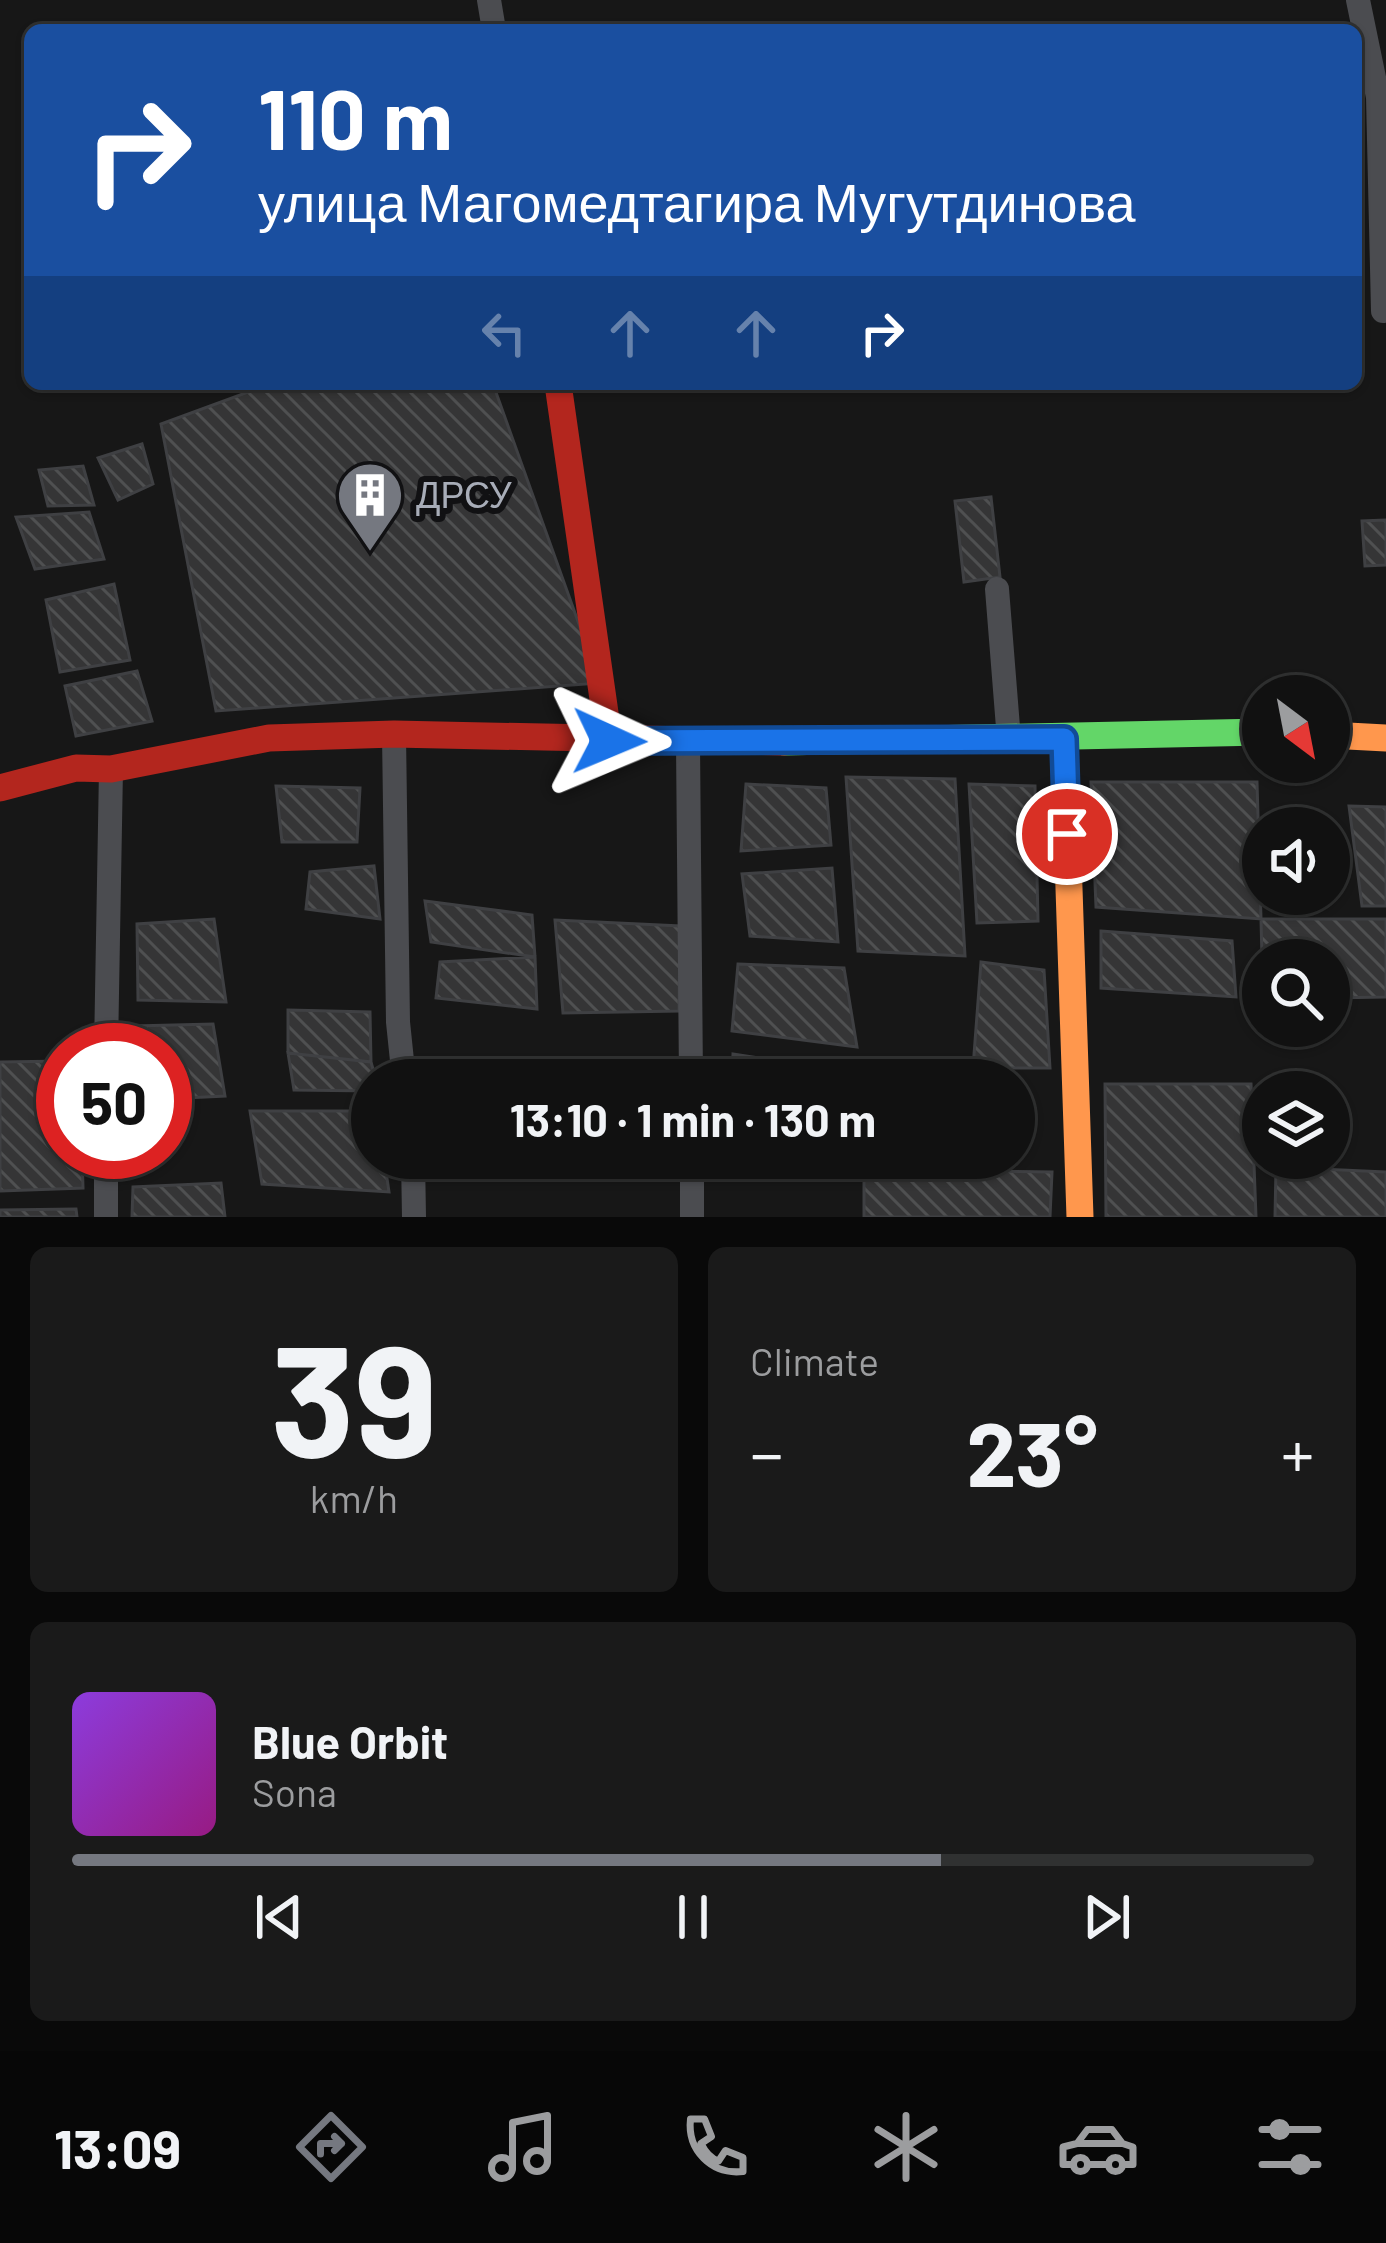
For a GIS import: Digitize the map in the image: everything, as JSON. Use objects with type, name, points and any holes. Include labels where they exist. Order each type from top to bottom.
[{"type":"main road","points":[[559,390],[609,741]]},
{"type":"main road","points":[[0,788],[76,768],[110,769],[268,738],[394,734],[688,743],[1242,733]]},
{"type":"main road","points":[[1350,737],[1386,738]]},
{"type":"main road","points":[[1064,739],[1080,1217]]},
{"type":"street","points":[[1358,0],[1378,97],[1384,310]]},
{"type":"street","points":[[997,589],[1009,740]]},
{"type":"street","points":[[394,734],[402,1059]]},
{"type":"street","points":[[688,743],[691,1059]]},
{"type":"street","points":[[106,1023],[110,769]]},
{"type":"street","points":[[106,1179],[106,1217]]},
{"type":"street","points":[[413,1179],[414,1217]]},
{"type":"street","points":[[692,1179],[692,1217]]},
{"type":"building","name":"ДРСУ","points":[[254,390],[495,390],[600,683],[216,711],[161,424]]},
{"type":"building","points":[[142,444],[153,484],[118,500],[98,458]]},
{"type":"building","points":[[83,466],[94,505],[48,506],[39,470]]},
{"type":"building","points":[[991,497],[1000,577],[964,582],[955,501]]},
{"type":"building","points":[[89,512],[104,559],[35,569],[16,517]]},
{"type":"building","points":[[1386,520],[1386,565],[1365,566],[1362,521]]},
{"type":"building","points":[[114,584],[130,660],[60,672],[46,600]]},
{"type":"building","points":[[137,671],[152,721],[76,736],[65,686]]},
{"type":"building","points":[[846,777],[955,779],[965,956],[858,951]]},
{"type":"building","points":[[1091,782],[1257,783],[1258,807],[1242,807],[1242,915],[1261,915],[1261,919],[1096,907]]},
{"type":"building","points":[[746,784],[826,788],[831,845],[741,851]]},
{"type":"building","points":[[969,784],[1035,786],[1038,921],[977,923]]},
{"type":"building","points":[[276,786],[360,788],[357,842],[282,842]]},
{"type":"building","points":[[1349,807],[1386,807],[1386,906],[1362,906]]},
{"type":"building","points":[[374,866],[380,919],[306,909],[310,872]]},
{"type":"building","points":[[832,868],[838,942],[750,936],[742,874]]},
{"type":"building","points":[[425,901],[532,915],[535,957],[431,942]]},
{"type":"building","points":[[214,919],[226,1002],[138,1000],[137,924]]},
{"type":"building","points":[[1261,919],[1386,919],[1386,997],[1350,998],[1350,939],[1262,939]]},
{"type":"building","points":[[555,920],[680,926],[679,1011],[563,1013]]},
{"type":"building","points":[[1101,931],[1232,941],[1236,997],[1101,988]]},
{"type":"building","points":[[535,957],[537,1009],[436,998],[440,962]]},
{"type":"building","points":[[981,962],[1044,970],[1050,1068],[1035,1068],[1035,1059],[974,1059]]},
{"type":"building","points":[[738,964],[844,968],[857,1047],[732,1031]]},
{"type":"building","points":[[288,1010],[370,1012],[371,1059],[288,1053]]},
{"type":"building","points":[[213,1024],[225,1096],[192,1098],[192,1025]]},
{"type":"building","points":[[288,1053],[351,1060],[351,1091],[294,1090]]},
{"type":"building","points":[[36,1061],[36,1179],[83,1179],[83,1188],[0,1191],[0,1062]]},
{"type":"building","points":[[1105,1084],[1242,1084],[1242,1179],[1255,1179],[1256,1217],[1106,1217]]},
{"type":"building","points":[[250,1111],[351,1111],[351,1179],[387,1179],[389,1192],[262,1184]]},
{"type":"building","points":[[1350,1170],[1386,1172],[1386,1217],[1275,1217],[1276,1179],[1350,1179]]},
{"type":"building","points":[[1035,1172],[1052,1172],[1050,1217],[864,1217],[864,1179],[1035,1179]]},
{"type":"building","points":[[221,1183],[225,1217],[132,1217],[133,1187]]},
{"type":"building","points":[[76,1209],[77,1217],[0,1217],[0,1210]]},
{"type":"traffic: fast","points":[[784,742],[1242,732]]},
{"type":"traffic: slow","points":[[1350,736],[1386,738]]},
{"type":"traffic: slow","points":[[1064,739],[1080,1217]]},
{"type":"traffic: jam","points":[[559,390],[609,741]]},
{"type":"traffic: jam","points":[[0,788],[76,768],[111,769],[269,738],[394,734],[784,742]]},
{"type":"place","name":"ДРСУ","points":[[370,554]]},
{"type":"route","points":[[609,741],[1064,739],[1067,834]]}]
